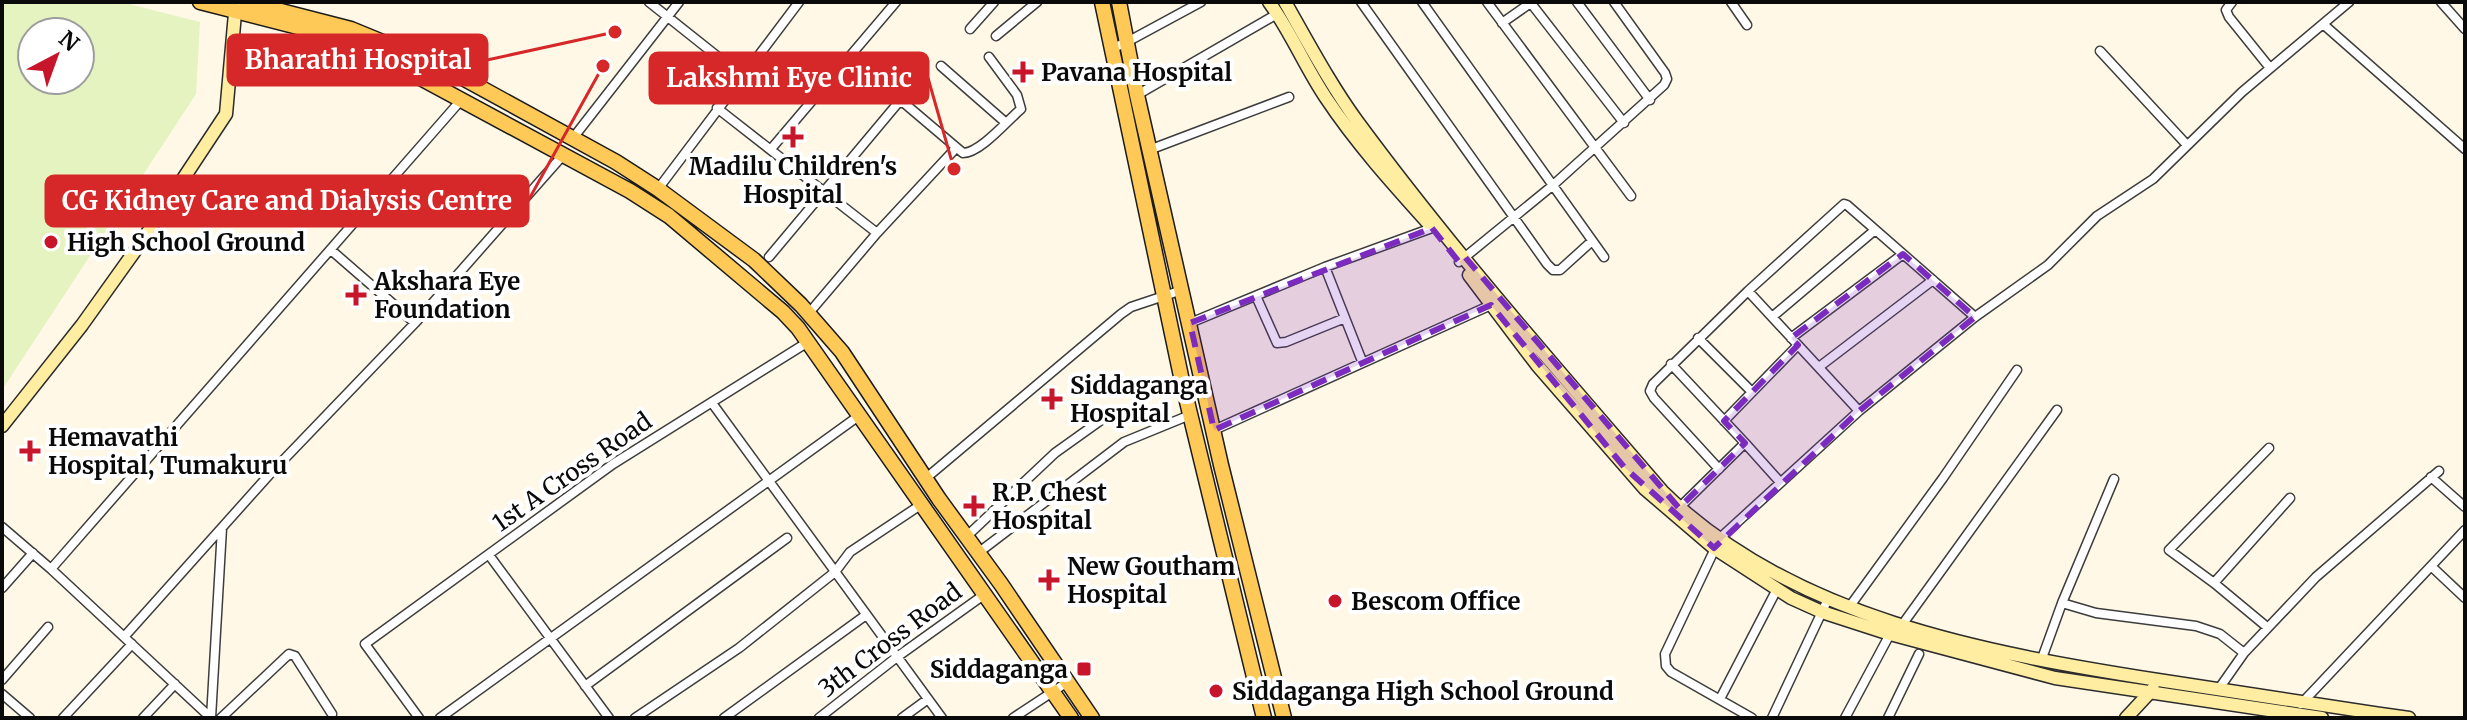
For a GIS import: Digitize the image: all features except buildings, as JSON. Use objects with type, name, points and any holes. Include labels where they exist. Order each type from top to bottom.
[{"type":"main road","points":[[200,2],[239,5],[351,29],[441,66],[573,138],[658,189],[754,260],[809,313],[842,352],[925,479],[1092,718]]},
{"type":"main road","points":[[1102,2],[1190,415],[1264,718]]},
{"type":"main road","points":[[1119,2],[1149,150],[1284,718]]},
{"type":"main road","points":[[1269,2],[1284,5],[1357,121],[1537,365],[1624,467],[1668,511],[1782,579],[1902,625],[2041,662],[2218,690],[2322,718]]},
{"type":"main road","points":[[239,5],[365,48],[630,191],[669,216],[783,312],[860,415],[1071,718]]},
{"type":"main road","points":[[2,426],[82,325],[226,114],[239,5]]},
{"type":"main road","points":[[1284,5],[1312,76],[1342,121],[1384,174],[1652,480],[1717,543],[1777,589],[1822,612],[1890,634],[2055,678],[2301,712],[2409,718]]},
{"type":"main road","points":[[2126,718],[2160,680]]},
{"type":"street","points":[[649,2],[742,76]]},
{"type":"street","points":[[573,138],[679,2]]},
{"type":"street","points":[[658,189],[799,2]]},
{"type":"street","points":[[771,149],[896,2]]},
{"type":"street","points":[[970,29],[994,2]]},
{"type":"street","points":[[996,36],[1037,2]]},
{"type":"street","points":[[1111,49],[1201,2]]},
{"type":"street","points":[[1361,2],[1513,219],[1553,270],[1560,270],[1592,241]]},
{"type":"street","points":[[1422,2],[1604,257]]},
{"type":"street","points":[[1487,2],[1631,196]]},
{"type":"street","points":[[1502,23],[1531,2],[1624,123]]},
{"type":"street","points":[[1577,2],[1650,100]]},
{"type":"street","points":[[1462,260],[1624,123],[1650,100],[1667,79],[1614,2]]},
{"type":"street","points":[[1731,2],[1747,25]]},
{"type":"street","points":[[2232,2],[2226,10],[2229,17],[2270,68]]},
{"type":"street","points":[[1752,718],[1671,672],[1666,666],[1665,654],[1717,543],[1859,411],[1975,317],[2048,265],[2097,216],[2153,179],[2270,68],[2349,2]]},
{"type":"street","points":[[2441,2],[2465,29]]},
{"type":"street","points":[[1137,95],[1284,5]]},
{"type":"street","points":[[2323,24],[2465,149]]},
{"type":"street","points":[[2100,51],[2187,145]]},
{"type":"street","points":[[853,54],[889,87],[898,103]]},
{"type":"street","points":[[769,257],[898,103],[904,103],[963,153],[971,153],[1021,109],[1017,95],[989,57]]},
{"type":"street","points":[[941,66],[1005,122]]},
{"type":"street","points":[[1149,150],[1289,97]]},
{"type":"street","points":[[51,569],[462,99]]},
{"type":"street","points":[[717,108],[877,233]]},
{"type":"street","points":[[809,313],[877,233],[956,148]]},
{"type":"street","points":[[124,637],[415,323],[564,154]]},
{"type":"street","points":[[1719,469],[1654,398],[1650,391],[1653,384],[1698,338],[1844,204],[1975,317]]},
{"type":"street","points":[[1190,323],[1325,267],[1432,228]]},
{"type":"street","points":[[1772,317],[1875,230]]},
{"type":"street","points":[[331,250],[415,323]]},
{"type":"street","points":[[1724,421],[1795,342],[1903,254]]},
{"type":"street","points":[[1325,267],[1362,361]]},
{"type":"street","points":[[1819,367],[1933,280]]},
{"type":"street","points":[[925,479],[1121,314],[1131,307],[1182,290]]},
{"type":"street","points":[[1748,291],[1859,411]]},
{"type":"street","points":[[1256,296],[1277,343],[1345,318]]},
{"type":"street","points":[[1214,430],[1491,305]]},
{"type":"street","points":[[1698,338],[1752,392]]},
{"type":"street","name":"1st A Cross Road","points":[[419,718],[365,644],[613,464],[808,342]]},
{"type":"street","points":[[1671,364],[1780,482]]},
{"type":"street","points":[[1850,606],[2017,370]]},
{"type":"street","points":[[712,403],[942,718]]},
{"type":"street","points":[[1902,625],[2057,410]]},
{"type":"street","points":[[440,718],[860,415]]},
{"type":"street","points":[[978,553],[1124,442],[1190,415]]},
{"type":"street","points":[[966,537],[1055,453],[1104,418]]},
{"type":"street","points":[[1679,508],[1745,443]]},
{"type":"street","points":[[2267,627],[2169,550],[2269,448]]},
{"type":"street","points":[[2218,690],[2244,653],[2316,577],[2435,474],[2465,507]]},
{"type":"street","points":[[2041,662],[2114,479]]},
{"type":"street","points":[[2214,583],[2290,498]]},
{"type":"street","points":[[635,718],[739,648],[835,572],[850,552],[922,504]]},
{"type":"street","points":[[2,527],[211,718]]},
{"type":"street","points":[[211,718],[222,528]]},
{"type":"street","points":[[2301,712],[2465,530]]},
{"type":"street","points":[[585,686],[787,538]]},
{"type":"street","points":[[2,588],[33,553]]},
{"type":"street","points":[[489,555],[609,718]]},
{"type":"street","points":[[2431,566],[2465,598]]},
{"type":"street","points":[[1720,699],[1777,589]]},
{"type":"street","name":"3th Cross Road","points":[[819,718],[985,594]]},
{"type":"street","points":[[1772,718],[1828,599]]},
{"type":"street","points":[[2062,603],[2096,613],[2196,626],[2220,634],[2244,653]]},
{"type":"street","points":[[724,718],[866,615]]},
{"type":"street","points":[[2,680],[48,627]]},
{"type":"street","points":[[1845,718],[1890,634]]},
{"type":"street","points":[[63,718],[132,644]]},
{"type":"street","points":[[221,718],[289,654],[295,656],[332,714]]},
{"type":"street","points":[[1888,718],[1919,654]]},
{"type":"street","points":[[1013,718],[1066,683]]},
{"type":"street","points":[[143,718],[175,684]]},
{"type":"street","points":[[2,694],[30,718]]},
{"type":"street","points":[[902,718],[928,699]]},
{"type":"highlighted area","points":[[1432,228],[1459,262],[1465,257],[1679,508],[1745,443],[1724,421],[1798,345],[1791,338],[1903,254],[1975,317],[1859,411],[1714,548],[1624,467],[1491,305],[1214,430],[1190,323]]},
{"type":"green space","name":"High School Ground","points":[[2,2],[121,2],[200,22],[196,94],[2,390]]},
{"type":"place","name":"Bharathi Hospital","points":[[615,32]]},
{"type":"place","name":"CG Kidney Care and Dialysis Centre","points":[[603,66]]},
{"type":"place","name":"Pavana Hospital","points":[[1023,72]]},
{"type":"place","name":"Madilu Children's Hospital","points":[[793,137]]},
{"type":"place","name":"Lakshmi Eye Clinic","points":[[954,169]]},
{"type":"place","name":"High School Ground","points":[[51,242]]},
{"type":"place","name":"Akshara Eye Foundation","points":[[356,295]]},
{"type":"place","name":"Siddaganga Hospital","points":[[1052,399]]},
{"type":"place","name":"Hemavathi Hospital, Tumakuru","points":[[30,451]]},
{"type":"place","name":"R.P. Chest Hospital","points":[[974,506]]},
{"type":"place","name":"New Goutham Hospital","points":[[1049,580]]},
{"type":"place","name":"Bescom Office","points":[[1335,601]]},
{"type":"place","name":"Siddaganga","points":[[1084,669]]},
{"type":"place","name":"Siddaganga High School Ground","points":[[1216,691]]}]
